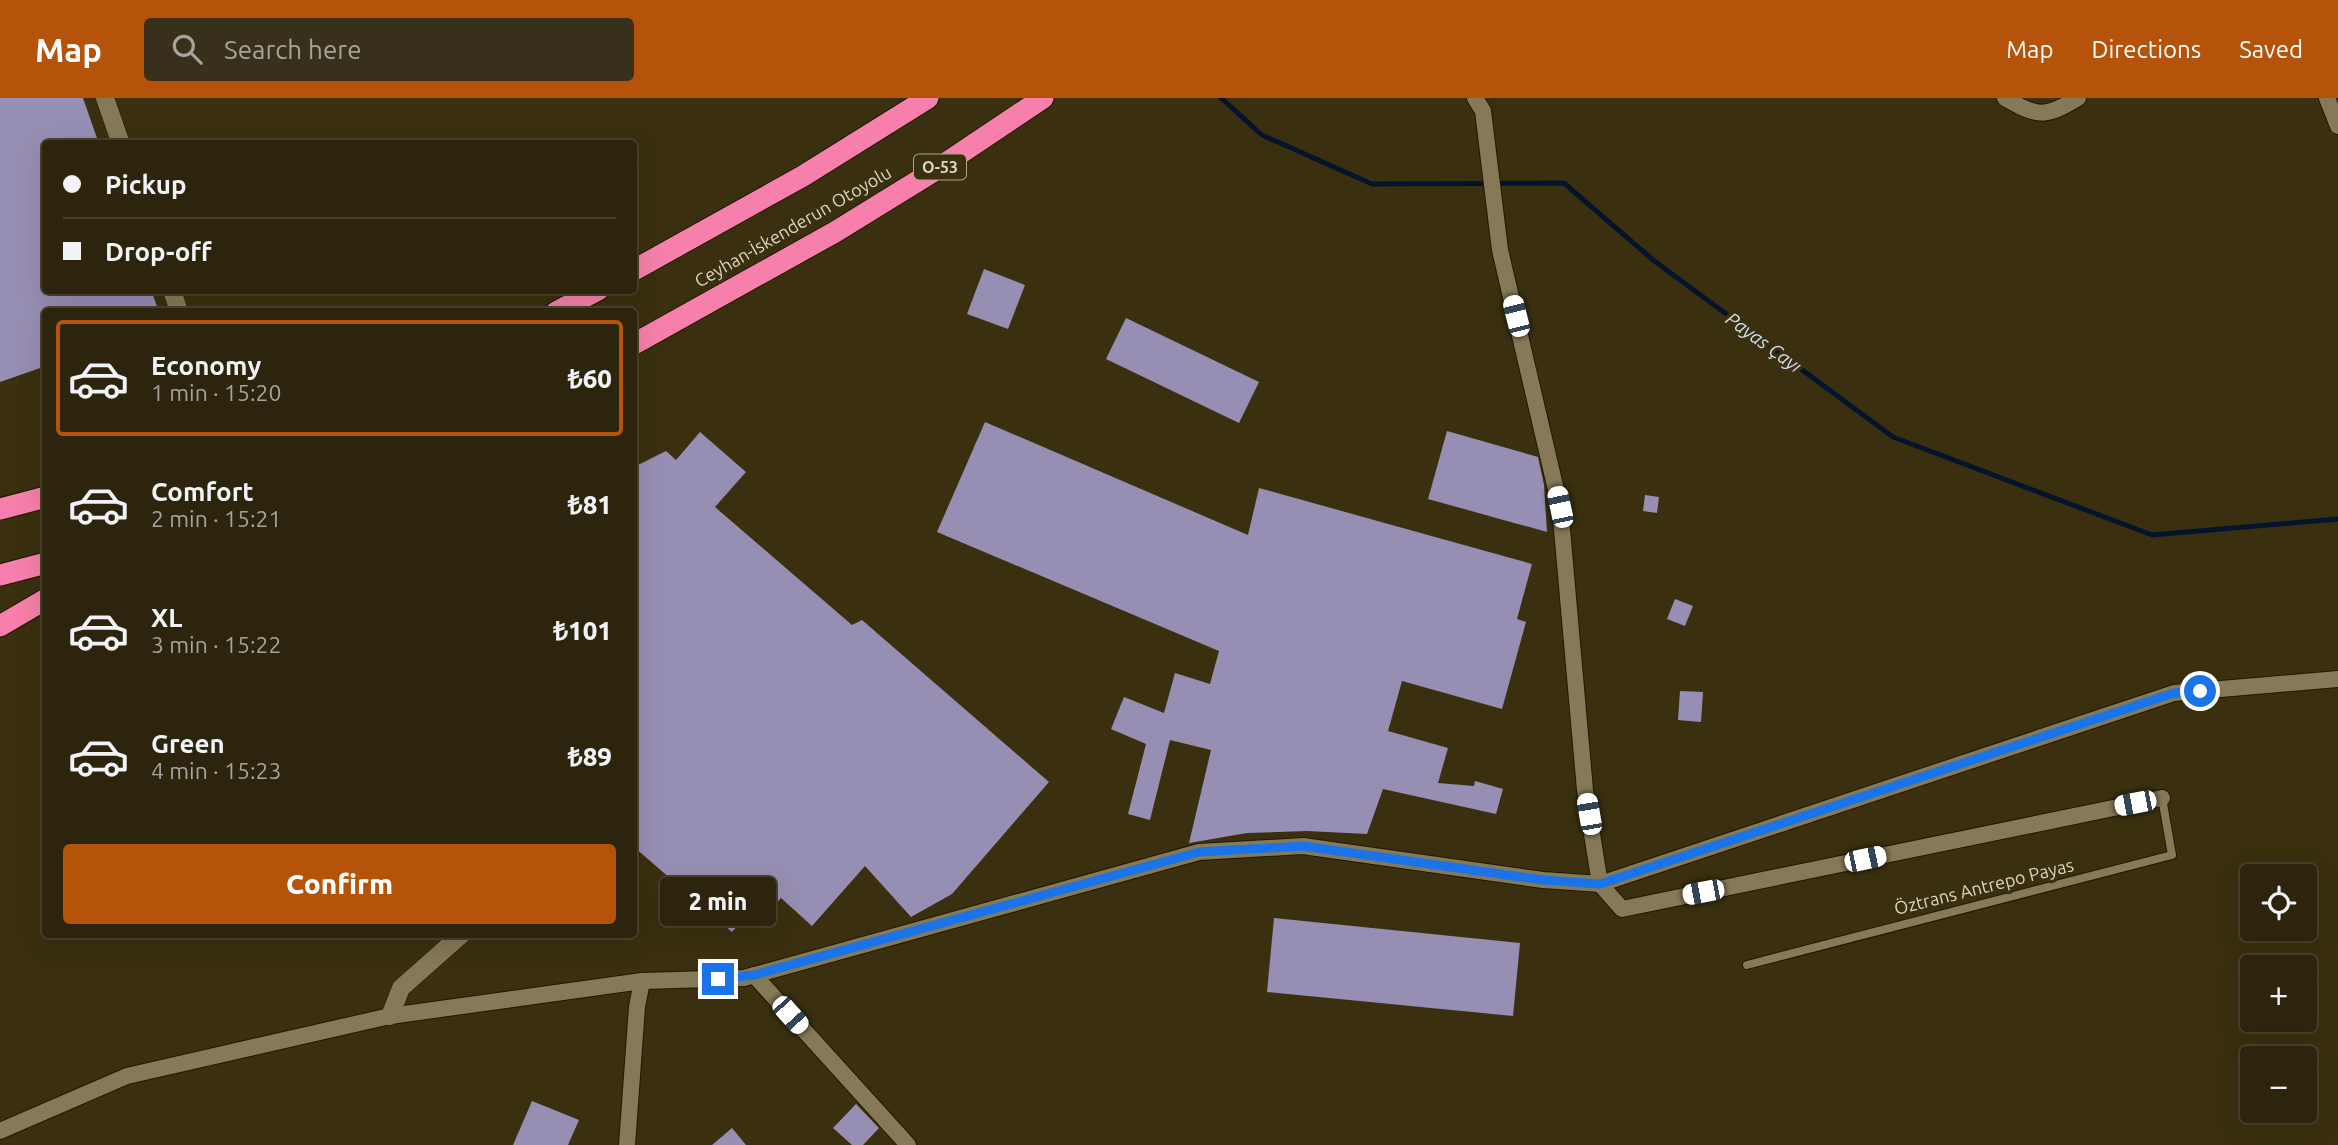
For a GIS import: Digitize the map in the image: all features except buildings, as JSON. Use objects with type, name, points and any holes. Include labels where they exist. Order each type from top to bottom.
[{"type":"highway","points":[[637,268],[803,176],[929,98]]},
{"type":"highway","name":"Ceyhan-İskenderun Otoyolu","points":[[637,342],[835,232],[934,171],[1042,98]]},
{"type":"highway","points":[[563,308],[589,294]]},
{"type":"highway","points":[[0,509],[42,498]]},
{"type":"highway","points":[[0,575],[42,564]]},
{"type":"highway","points":[[0,626],[42,601]]},
{"type":"street","points":[[105,98],[120,140]]},
{"type":"street","points":[[1475,98],[1483,111],[1500,250],[1560,507],[1585,790],[1600,884],[1622,908],[2162,798]]},
{"type":"street","points":[[2005,98],[2033,114],[2054,113],[2078,98]]},
{"type":"street","points":[[2327,98],[2338,126]]},
{"type":"street","points":[[0,1130],[127,1076],[390,1016],[642,981],[754,975],[1199,852],[1303,846],[1543,880],[1600,884],[2174,693],[2338,678]]},
{"type":"street","points":[[390,1016],[401,988],[457,938]]},
{"type":"street","points":[[754,975],[908,1145]]},
{"type":"street","points":[[627,1145],[637,1007],[642,981]]},
{"type":"lane","name":"Öztrans Antrepo Payas","points":[[1747,964],[2172,855],[2162,798]]},
{"type":"waterway","name":"Payas Çayı","points":[[1221,98],[1262,135],[1372,184],[1564,183],[1653,260],[1893,437],[2152,535],[2338,519]]},
{"type":"route","points":[[718,979],[744,978],[1199,852],[1303,846],[1543,880],[1600,884],[2174,693],[2200,691]]}]
